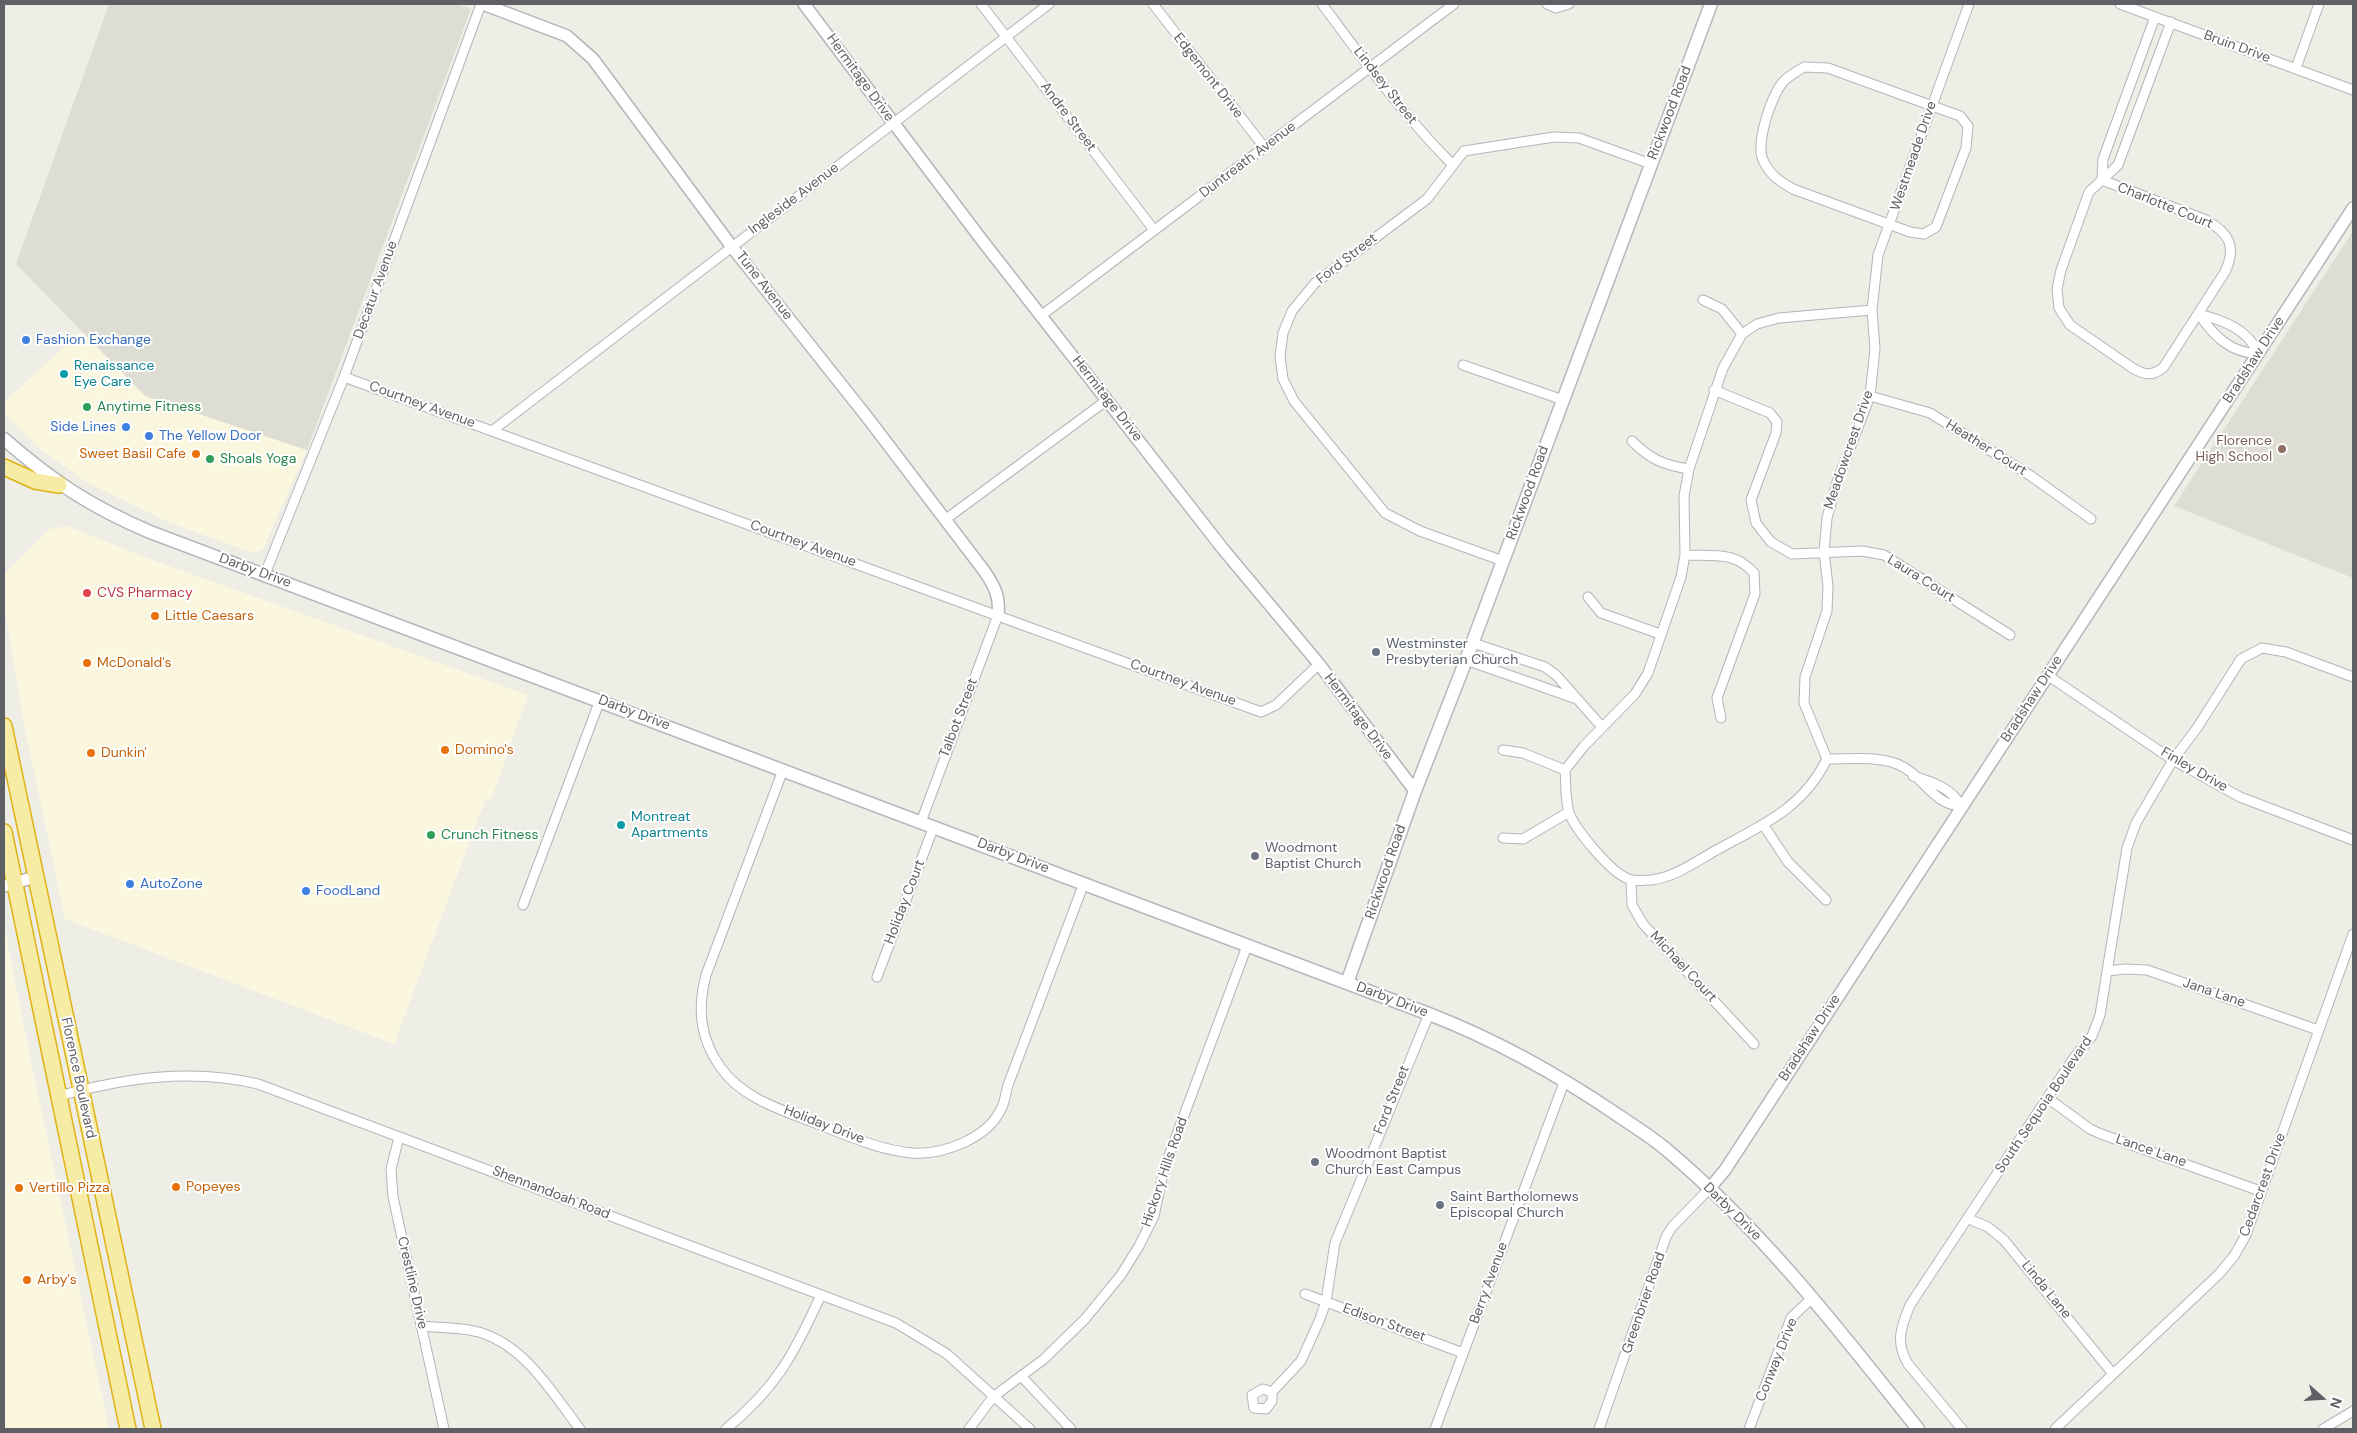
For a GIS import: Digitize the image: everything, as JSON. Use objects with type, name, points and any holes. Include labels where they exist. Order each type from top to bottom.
[{"type":"highway","points":[[4,467],[35,481],[60,485]]},
{"type":"highway","name":"Florence Boulevard","points":[[4,726],[153,1429]]},
{"type":"highway","name":"Florence Boulevard","points":[[4,832],[9,885],[60,1096],[128,1429]]},
{"type":"main road","name":"Rickwood Road","points":[[1347,983],[1415,791],[1473,642],[1711,4]]},
{"type":"main road","name":"Darby Drive","points":[[4,439],[60,485],[88,503],[130,524],[1429,1014],[1514,1053],[1565,1080],[1667,1150],[1709,1189],[1778,1258],[1813,1297],[1918,1429]]},
{"type":"street","name":"Tune Avenue","points":[[482,4],[556,30],[567,36],[585,51],[732,247],[946,519],[996,589],[999,600],[998,615]]},
{"type":"street","name":"Decatur Avenue","points":[[265,574],[344,377],[482,4]]},
{"type":"street","name":"Hermitage Drive","points":[[804,4],[893,124],[1107,400],[1236,565],[1319,664],[1415,791]]},
{"type":"street","name":"Andre Street","points":[[981,4],[1154,230]]},
{"type":"street","name":"Ingleside Avenue","points":[[492,431],[1049,4]]},
{"type":"street","name":"Edgemont Drive","points":[[1153,4],[1264,147]]},
{"type":"street","name":"Lindsey Street","points":[[1322,4],[1369,68],[1424,136],[1452,164]]},
{"type":"street","name":"Duntreath Avenue","points":[[1042,315],[1454,4]]},
{"type":"street","points":[[1547,4],[1556,8],[1569,4]]},
{"type":"street","name":"Westmeade Drive","points":[[1872,310],[1878,255],[1969,4]]},
{"type":"street","name":"Bruin Drive","points":[[2120,4],[2353,90]]},
{"type":"street","points":[[2296,68],[2318,4]]},
{"type":"street","name":"Charlotte Court","points":[[2102,180],[2103,159],[2155,17]]},
{"type":"street","name":"Charlotte Court","points":[[2102,180],[2206,220],[2221,228],[2230,245],[2230,261],[2199,314],[2163,368],[2155,374],[2144,374],[2134,369],[2087,339],[2070,325],[2059,308],[2057,289],[2061,270],[2089,192],[2118,165],[2171,22]]},
{"type":"street","points":[[1804,67],[1828,68],[1932,105],[1960,116],[1968,126],[1966,148],[1936,227],[1924,234],[1890,226],[1793,189],[1775,179],[1761,159],[1762,136],[1771,103],[1784,81],[1804,67]]},
{"type":"street","name":"Ford Street","points":[[1503,562],[1420,531],[1385,513],[1294,401],[1283,379],[1280,356],[1283,333],[1292,311],[1315,283],[1427,199],[1452,164],[1464,151],[1554,137],[1579,138],[1651,164]]},
{"type":"street","name":"Bradshaw Drive","points":[[1709,1189],[1725,1170],[2353,208]]},
{"type":"street","points":[[1704,300],[1722,310],[1742,334]]},
{"type":"street","points":[[1872,310],[1779,318],[1757,324],[1742,334],[1728,356],[1714,390],[1689,469],[1684,496],[1685,555],[1681,576],[1648,673],[1639,687],[1584,746],[1565,770],[1569,812],[1582,835],[1605,862],[1630,880],[1652,880],[1673,875],[1764,826],[1808,791],[1828,759],[1876,760],[1898,764],[1914,776],[1937,784],[1956,796],[1961,806]]},
{"type":"street","name":"Meadowcrest Drive","points":[[1828,759],[1804,703],[1805,677],[1827,610],[1828,586],[1824,552],[1827,518],[1837,482],[1870,396],[1874,349],[1872,310]]},
{"type":"street","points":[[2199,314],[2222,320],[2252,340],[2258,353],[2244,354],[2213,335],[2199,314]]},
{"type":"street","points":[[1463,365],[1562,400]]},
{"type":"street","name":"Courtney Avenue","points":[[344,377],[1261,712],[1276,705],[1319,664]]},
{"type":"street","name":"Laura Court","points":[[1714,390],[1770,413],[1777,422],[1776,433],[1752,500],[1756,523],[1771,542],[1792,554],[1862,551],[1884,555],[2010,635]]},
{"type":"street","name":"Heather Court","points":[[1870,396],[1930,413],[2031,476],[2091,519]]},
{"type":"street","points":[[946,519],[1107,400]]},
{"type":"street","points":[[1632,441],[1648,457],[1673,467],[1689,469]]},
{"type":"street","points":[[1685,555],[1734,557],[1745,562],[1754,573],[1755,594],[1717,698],[1721,718]]},
{"type":"street","points":[[1588,597],[1601,613],[1660,634]]},
{"type":"street","name":"Talbot Street","points":[[921,822],[998,615]]},
{"type":"street","points":[[1473,642],[1545,668],[1556,675],[1574,698],[1602,727]]},
{"type":"street","name":"South Sequoia Boulevard","points":[[1962,1429],[1908,1364],[1902,1353],[1899,1341],[1900,1328],[1910,1305],[2049,1099],[2073,1059],[2092,1036],[2100,1015],[2130,835],[2173,760],[2215,701],[2241,660],[2262,648],[2286,652],[2353,677]]},
{"type":"street","points":[[1466,660],[1574,698]]},
{"type":"street","name":"Finley Drive","points":[[2047,675],[2173,760],[2240,797],[2353,840]]},
{"type":"street","points":[[523,905],[600,700]]},
{"type":"street","points":[[1503,750],[1523,753],[1565,770]]},
{"type":"street","name":"Holiday Drive","points":[[783,770],[706,975],[700,1003],[701,1026],[715,1058],[737,1086],[768,1104],[833,1130],[888,1149],[923,1153],[958,1146],[987,1126],[1002,1107],[1008,1085],[1084,883]]},
{"type":"street","points":[[1503,838],[1523,839],[1569,812]]},
{"type":"street","name":"Holiday Court","points":[[877,977],[934,826]]},
{"type":"street","points":[[1764,826],[1788,862],[1826,900]]},
{"type":"street","points":[[9,885],[35,877]]},
{"type":"street","name":"Michael Court","points":[[1630,880],[1632,905],[1643,924],[1754,1044]]},
{"type":"street","name":"Cedarcrest Drive","points":[[2055,1429],[2219,1274],[2234,1256],[2246,1235],[2260,1191],[2353,934]]},
{"type":"street","name":"Hickory Hills Road","points":[[969,1429],[993,1397],[1044,1359],[1100,1303],[1138,1246],[1154,1216],[1164,1170],[1247,946]]},
{"type":"street","name":"Jana Lane","points":[[2107,971],[2125,968],[2147,970],[2223,995],[2318,1030]]},
{"type":"street","name":"Ford Street","points":[[1272,1392],[1301,1361],[1326,1302],[1335,1243],[1429,1014]]},
{"type":"street","name":"Shennandoah Road","points":[[60,1096],[80,1090],[153,1076],[235,1078],[279,1091],[896,1323],[938,1347],[1030,1429]]},
{"type":"street","name":"Berry Avenue","points":[[1435,1429],[1565,1080]]},
{"type":"street","name":"Lance Lane","points":[[2049,1099],[2090,1129],[2101,1134],[2260,1191]]},
{"type":"street","name":"Crestline Drive","points":[[399,1137],[392,1169],[393,1197],[444,1429]]},
{"type":"street","name":"Greenbrier Road","points":[[1599,1429],[1666,1238],[1672,1227],[1709,1189]]},
{"type":"street","name":"Linda Lane","points":[[1968,1219],[1988,1227],[2004,1240],[2113,1374]]},
{"type":"street","name":"Edison Street","points":[[1305,1294],[1463,1353]]},
{"type":"street","points":[[726,1429],[750,1408],[788,1363],[821,1295]]},
{"type":"street","name":"Conway Drive","points":[[1749,1429],[1791,1318],[1813,1297]]},
{"type":"street","points":[[421,1326],[469,1330],[503,1343],[529,1364],[580,1429]]},
{"type":"street","points":[[1021,1376],[1071,1429]]},
{"type":"street","points":[[2323,1429],[2353,1411]]},
{"type":"shaded area","points":[[109,4],[456,4],[471,9],[307,450],[145,396],[16,264]]},
{"type":"shaded area","name":"Florence High School","points":[[2353,231],[2353,578],[2174,506]]},
{"type":"shaded area","points":[[82,331],[145,396],[307,450],[263,549],[253,553],[168,522],[86,482],[39,448],[4,413],[4,402]]},
{"type":"shaded area","points":[[66,526],[158,562],[528,695],[491,800],[486,798],[394,1044],[65,919],[24,724],[4,605],[4,575],[50,529]]},
{"type":"shaded area","points":[[4,925],[30,1056],[109,1429],[4,1429]]},
{"type":"place","name":"Fashion Exchange","points":[[26,340]]},
{"type":"place","name":"Renaissance Eye Care","points":[[64,374]]},
{"type":"place","name":"Anytime Fitness","points":[[87,407]]},
{"type":"place","name":"Side Lines","points":[[126,427]]},
{"type":"place","name":"The Yellow Door","points":[[149,436]]},
{"type":"place","name":"Florence High School","points":[[2282,449]]},
{"type":"place","name":"Sweet Basil Cafe","points":[[196,454]]},
{"type":"place","name":"Shoals Yoga","points":[[210,459]]},
{"type":"place","name":"CVS Pharmacy","points":[[87,593]]},
{"type":"place","name":"Little Caesars","points":[[155,616]]},
{"type":"place","name":"Westminster Presbyterian Church","points":[[1376,652]]},
{"type":"place","name":"McDonald's","points":[[87,663]]},
{"type":"place","name":"Domino's","points":[[445,750]]},
{"type":"place","name":"Dunkin'","points":[[91,753]]},
{"type":"place","name":"Montreat Apartments","points":[[621,825]]},
{"type":"place","name":"Crunch Fitness","points":[[431,835]]},
{"type":"place","name":"Woodmont Baptist Church","points":[[1255,856]]},
{"type":"place","name":"AutoZone","points":[[130,884]]},
{"type":"place","name":"FoodLand","points":[[306,891]]},
{"type":"place","name":"Woodmont Baptist Church East Campus","points":[[1315,1162]]},
{"type":"place","name":"Popeyes","points":[[176,1187]]},
{"type":"place","name":"Vertillo Pizza","points":[[19,1188]]},
{"type":"place","name":"Saint Bartholomews Episcopal Church","points":[[1440,1205]]},
{"type":"place","name":"Arby's","points":[[27,1280]]}]
